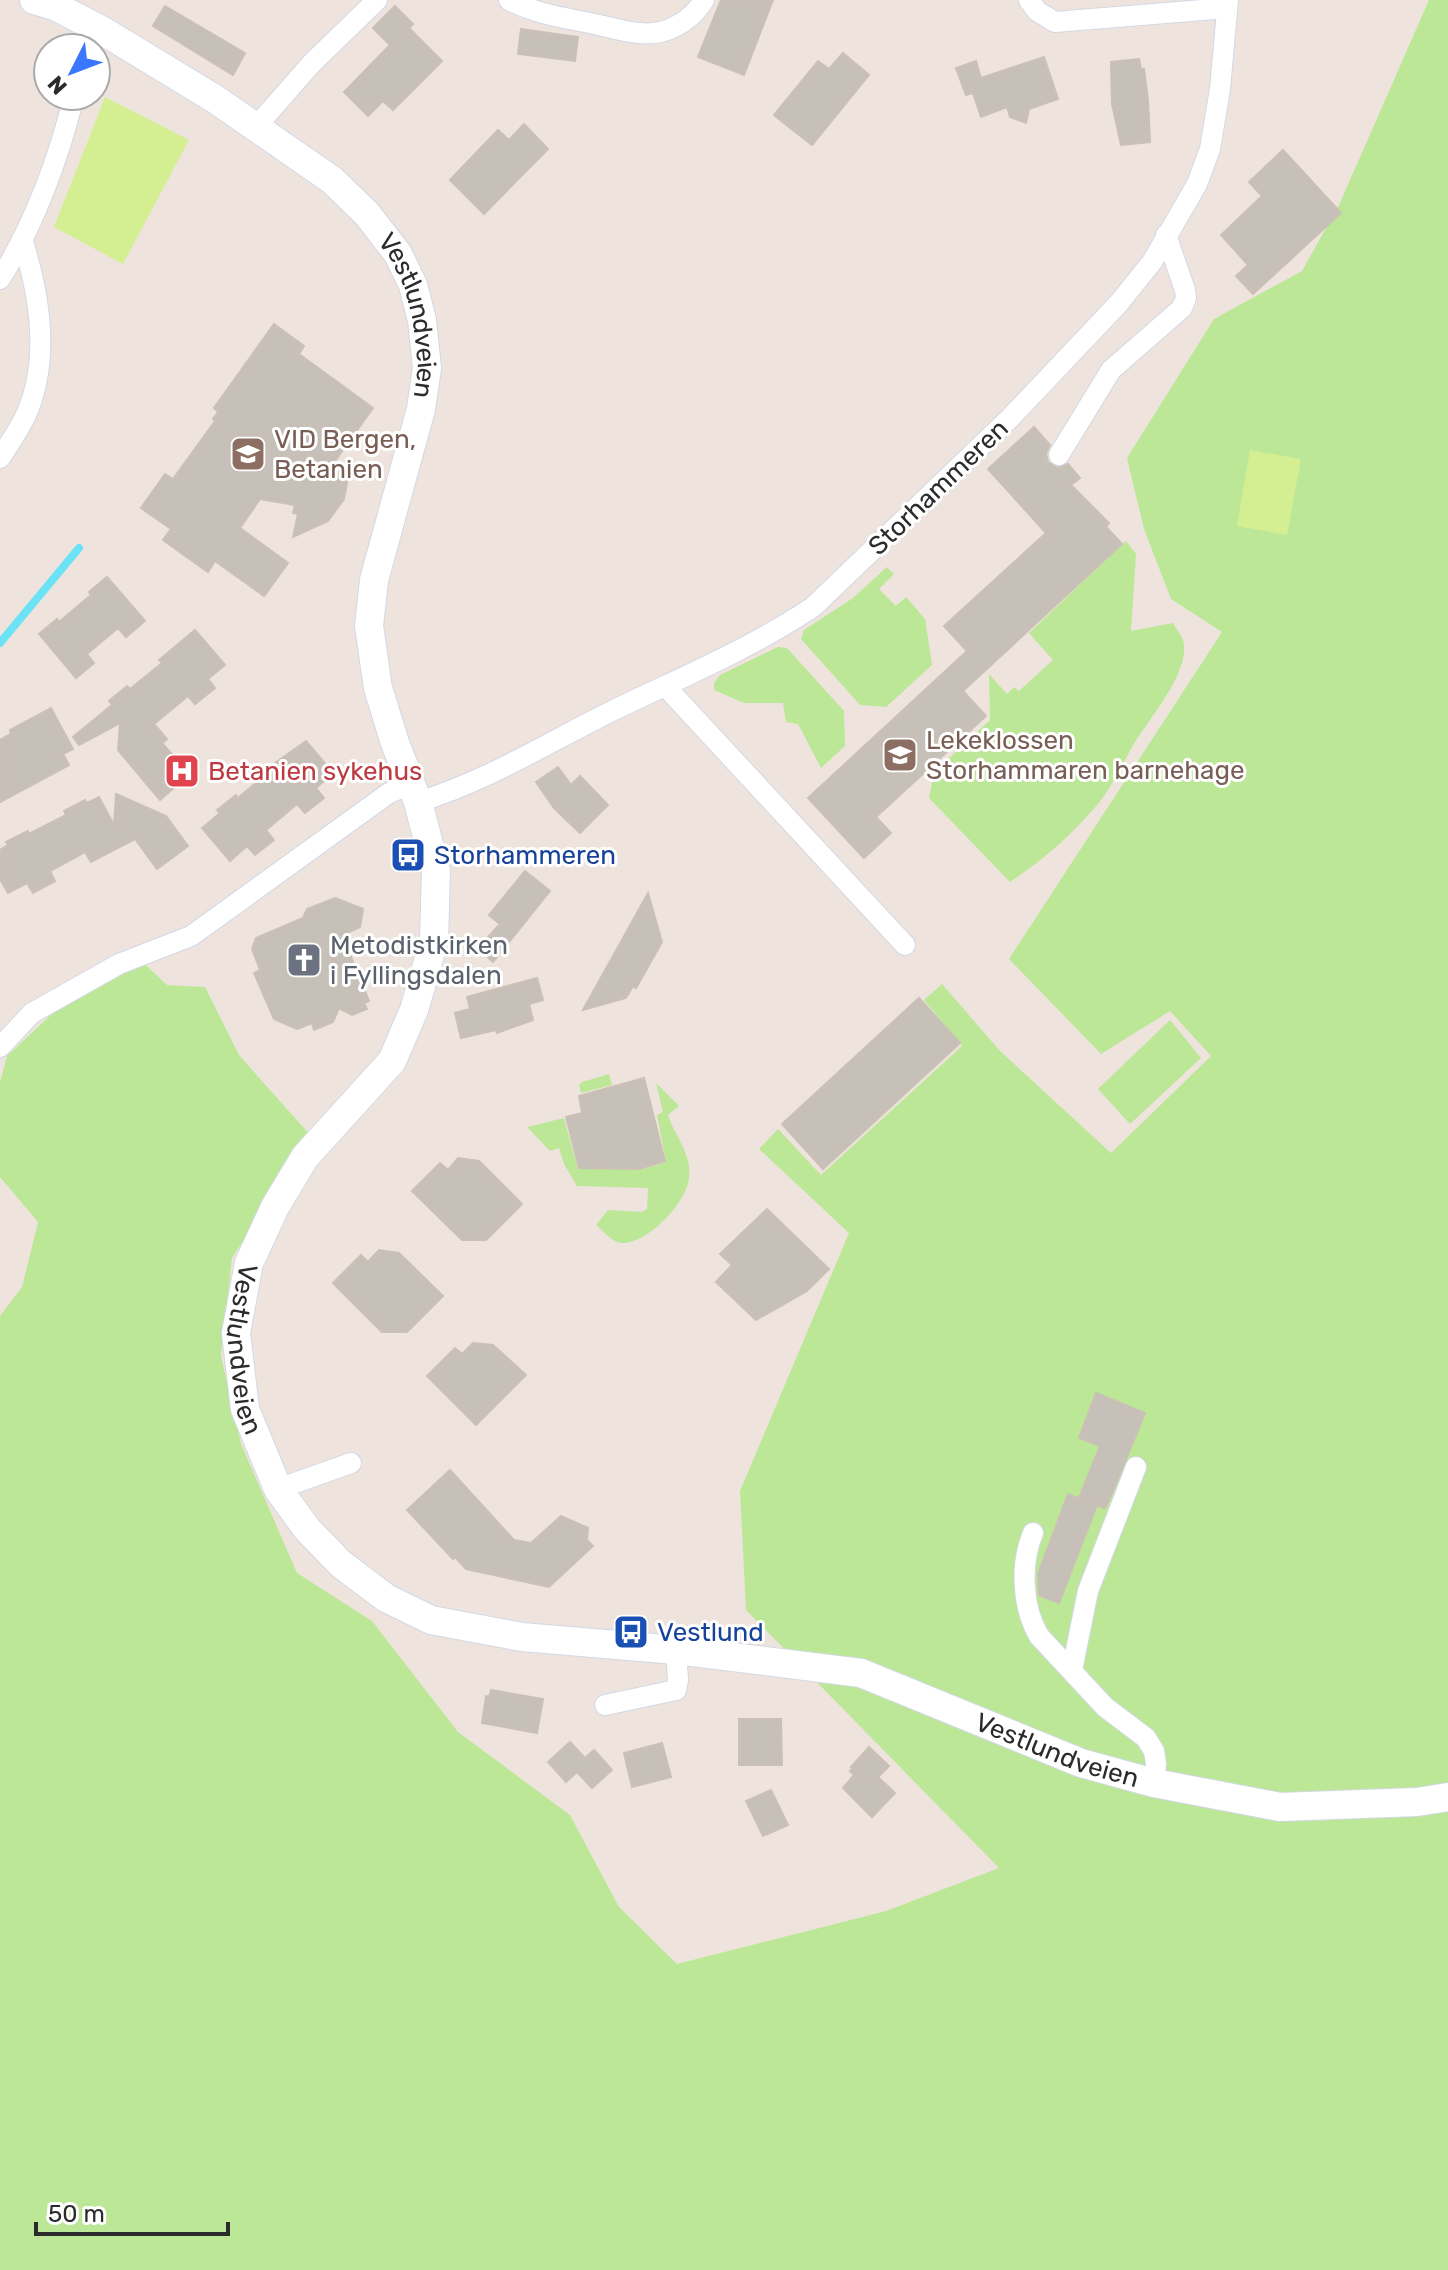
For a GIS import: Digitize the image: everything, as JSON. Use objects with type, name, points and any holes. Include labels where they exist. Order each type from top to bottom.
[{"type":"main road","name":"Vestlundveien","points":[[34,0],[55,6],[89,32]]},
{"type":"main road","name":"Vestlundveien","points":[[112,47],[256,127],[332,180],[367,214],[398,254],[413,285],[422,320],[427,368],[421,409],[374,580],[369,626],[378,688],[414,793],[436,871],[434,941],[414,1010],[392,1061],[305,1157],[275,1207],[249,1263],[236,1333],[245,1409],[278,1489],[307,1529],[341,1564],[386,1598],[431,1620],[522,1637],[676,1650],[861,1673],[1081,1763],[1154,1783],[1280,1807],[1417,1802],[1448,1797]]},
{"type":"street","points":[[256,127],[312,63],[377,0]]},
{"type":"street","points":[[509,0],[549,16],[623,31],[654,33],[676,26],[693,15],[704,0]]},
{"type":"street","name":"Storhammeren","points":[[414,793],[491,774],[777,631],[813,607],[1010,418],[1083,343],[1152,262],[1197,184],[1210,149],[1220,89],[1228,4],[1055,22],[1037,11],[1029,0]]},
{"type":"street","points":[[0,279],[22,239],[49,173],[69,112]]},
{"type":"street","points":[[1059,455],[1111,370],[1182,308],[1185,290],[1166,235]]},
{"type":"street","points":[[0,458],[25,418],[36,389],[40,330],[29,260],[22,239]]},
{"type":"street","points":[[666,687],[905,945]]},
{"type":"street","points":[[0,1047],[32,1013],[119,964],[191,936],[389,793],[414,793]]},
{"type":"street","points":[[278,1489],[351,1463]]},
{"type":"street","points":[[1072,1670],[1088,1591],[1136,1467]]},
{"type":"street","points":[[1033,1533],[1028,1546],[1025,1574],[1027,1609],[1039,1636],[1105,1707],[1146,1738],[1154,1751],[1154,1783]]},
{"type":"street","points":[[605,1705],[676,1690],[676,1650]]},
{"type":"green space","points":[[1429,0],[1448,0],[1448,2270],[0,2270],[0,1316],[22,1287],[38,1222],[0,1177],[0,1082],[7,1056],[86,982],[132,952],[167,985],[205,987],[239,1055],[311,1136],[232,1258],[221,1356],[241,1444],[297,1573],[372,1621],[458,1732],[570,1815],[619,1907],[677,1964],[886,1911],[999,1868],[746,1610],[740,1491],[849,1233],[759,1149],[778,1129],[821,1175],[962,1046],[924,1000],[942,984],[1000,1051],[1111,1153],[1211,1056],[1170,1011],[1101,1054],[1009,959],[1222,632],[1171,599],[1144,529],[1127,458],[1214,319],[1302,271],[1339,205]]},
{"type":"green space","points":[[112,101],[189,140],[123,264],[54,227],[99,112],[112,112]]},
{"type":"green space","points":[[1250,450],[1301,459],[1287,535],[1237,526]]},
{"type":"green space","points":[[1126,541],[1136,554],[1131,631],[1173,623],[1184,642],[1180,669],[1167,695],[1096,806],[1052,851],[1010,882],[929,798],[934,772],[990,720],[989,674],[1007,694],[1014,687],[1019,691],[1053,660],[1029,633]]},
{"type":"green space","points":[[887,567],[894,574],[879,589],[896,606],[906,597],[925,619],[932,665],[886,707],[860,705],[801,639],[804,630],[853,598]]},
{"type":"green space","points":[[778,647],[787,648],[844,711],[845,746],[821,768],[798,724],[786,722],[783,703],[744,703],[714,690],[714,683],[720,675]]},
{"type":"green space","points":[[1170,1020],[1201,1058],[1130,1124],[1098,1089]]},
{"type":"green space","points":[[609,1074],[612,1085],[581,1093],[579,1085],[582,1082]]},
{"type":"green space","points":[[656,1083],[679,1106],[668,1115],[686,1153],[689,1169],[687,1188],[673,1210],[653,1230],[631,1242],[621,1243],[596,1225],[608,1210],[642,1212],[647,1209],[648,1188],[577,1186],[559,1148],[550,1151],[527,1127],[564,1118],[578,1169],[643,1169],[666,1162],[657,1115],[663,1112]]},
{"type":"building","points":[[721,0],[773,0],[744,75],[698,57]]},
{"type":"building","points":[[165,6],[245,53],[233,75],[153,26]]},
{"type":"building","points":[[395,6],[413,24],[409,28],[442,61],[393,110],[383,101],[368,116],[344,92],[390,45],[373,28]]},
{"type":"building","points":[[521,29],[578,37],[575,61],[518,54]]},
{"type":"building","points":[[843,53],[869,75],[812,145],[774,115],[818,61],[829,69]]},
{"type":"building","points":[[1044,57],[1058,99],[1029,109],[1026,123],[1010,117],[1007,107],[981,117],[973,93],[966,95],[956,68],[976,61],[981,78]]},
{"type":"building","points":[[1139,59],[1141,69],[1144,69],[1150,142],[1121,145],[1112,104],[1111,62]]},
{"type":"building","points":[[524,124],[548,149],[484,214],[450,180],[498,130],[509,140]]},
{"type":"building","points":[[1283,150],[1341,213],[1253,294],[1236,276],[1248,265],[1221,235],[1262,196],[1249,182]]},
{"type":"building","name":"VID Bergen, Betanien","points":[[274,324],[304,346],[299,354],[373,408],[328,471],[349,472],[344,499],[328,521],[293,537],[298,514],[293,513],[295,505],[260,499],[240,528],[288,563],[264,596],[215,561],[208,572],[163,540],[171,529],[141,508],[165,474],[173,479],[215,421],[213,419],[218,412],[214,408]]},
{"type":"building","points":[[1034,427],[1050,445],[1046,454],[1048,462],[1058,468],[1068,464],[1080,478],[1071,485],[1109,523],[1106,527],[1122,544],[963,691],[986,716],[876,817],[891,833],[864,858],[808,798],[967,651],[944,626],[1046,533],[988,469]]},
{"type":"building","points":[[107,577],[145,621],[126,637],[118,628],[87,654],[94,663],[76,678],[39,634],[57,619],[59,622]]},
{"type":"building","points":[[195,630],[225,665],[208,679],[215,688],[195,704],[188,696],[154,724],[167,739],[162,743],[176,759],[164,770],[177,785],[160,800],[118,750],[120,723],[79,745],[73,737],[112,705],[109,701],[127,686],[130,689],[162,663],[159,660]]},
{"type":"building","points":[[51,708],[73,749],[63,754],[69,765],[0,802],[0,740],[11,734],[10,730]]},
{"type":"building","points":[[306,741],[333,773],[316,788],[324,798],[305,813],[297,804],[266,830],[274,840],[255,855],[247,846],[230,861],[202,828],[220,813],[217,810],[236,795],[238,798],[270,771],[268,768]]},
{"type":"building","points":[[558,767],[571,785],[580,776],[608,805],[580,833],[554,808],[536,782]]},
{"type":"building","points":[[116,794],[166,816],[188,846],[157,869],[135,839],[91,862],[85,852],[50,871],[55,881],[33,893],[27,883],[8,893],[0,879],[0,850],[8,845],[6,842],[66,815],[64,811],[85,800],[87,803],[99,797],[114,825]]},
{"type":"building","points":[[525,871],[550,891],[493,962],[478,948],[500,924],[489,915]]},
{"type":"building","points":[[648,893],[662,942],[636,988],[633,986],[626,998],[583,1010]]},
{"type":"building","name":"Metodistkirken i Fyllingsdalen","points":[[335,898],[363,909],[360,927],[345,934],[349,943],[346,945],[369,1001],[364,1003],[367,1009],[352,1015],[339,1008],[333,1022],[314,1030],[312,1023],[297,1029],[274,1019],[254,973],[260,970],[252,949],[256,938],[303,918],[307,909]]},
{"type":"building","points":[[537,978],[543,1000],[529,1004],[533,1020],[497,1033],[496,1030],[461,1038],[455,1013],[470,1009],[467,997]]},
{"type":"building","points":[[919,998],[960,1043],[823,1169],[782,1124]]},
{"type":"building","points":[[644,1078],[665,1161],[639,1169],[579,1168],[566,1117],[582,1113],[579,1096]]},
{"type":"building","points":[[458,1158],[479,1161],[522,1204],[486,1240],[462,1240],[412,1191],[440,1163],[448,1170]]},
{"type":"building","points":[[767,1209],[829,1269],[807,1291],[756,1320],[716,1282],[732,1265],[720,1254]]},
{"type":"building","points":[[379,1250],[399,1253],[443,1296],[407,1332],[382,1332],[333,1283],[361,1255],[368,1262]]},
{"type":"building","points":[[473,1343],[493,1345],[526,1375],[476,1425],[427,1376],[455,1348],[462,1354]]},
{"type":"building","points":[[1096,1393],[1145,1413],[1107,1505],[1104,1508],[1097,1505],[1059,1603],[1039,1595],[1038,1574],[1068,1494],[1091,1503],[1079,1498],[1100,1446],[1079,1438]]},
{"type":"building","points":[[450,1470],[514,1540],[531,1543],[561,1516],[588,1528],[587,1540],[593,1546],[549,1587],[466,1569],[407,1510]]},
{"type":"building","points":[[491,1690],[543,1699],[537,1733],[482,1723],[486,1696],[489,1697]]},
{"type":"building","points":[[739,1719],[781,1719],[782,1765],[739,1765]]},
{"type":"building","points":[[570,1742],[585,1758],[594,1750],[612,1770],[592,1788],[577,1772],[566,1782],[548,1762]]},
{"type":"building","points":[[662,1743],[671,1777],[632,1787],[624,1753]]},
{"type":"building","points":[[869,1747],[889,1766],[878,1777],[895,1793],[872,1817],[843,1788],[854,1775],[851,1767]]},
{"type":"building","points":[[771,1790],[788,1825],[763,1836],[746,1801]]},
{"type":"waterway","points":[[0,643],[79,548]]},
{"type":"place","name":"VID Bergen, Betanien","points":[[248,454]]},
{"type":"place","name":"Lekeklossen Storhammaren barnehage","points":[[900,755]]},
{"type":"place","name":"Betanien sykehus","points":[[182,771]]},
{"type":"place","name":"Storhammeren","points":[[408,855]]},
{"type":"place","name":"Metodistkirken i Fyllingsdalen","points":[[304,960]]},
{"type":"place","name":"Vestlund","points":[[631,1632]]}]
